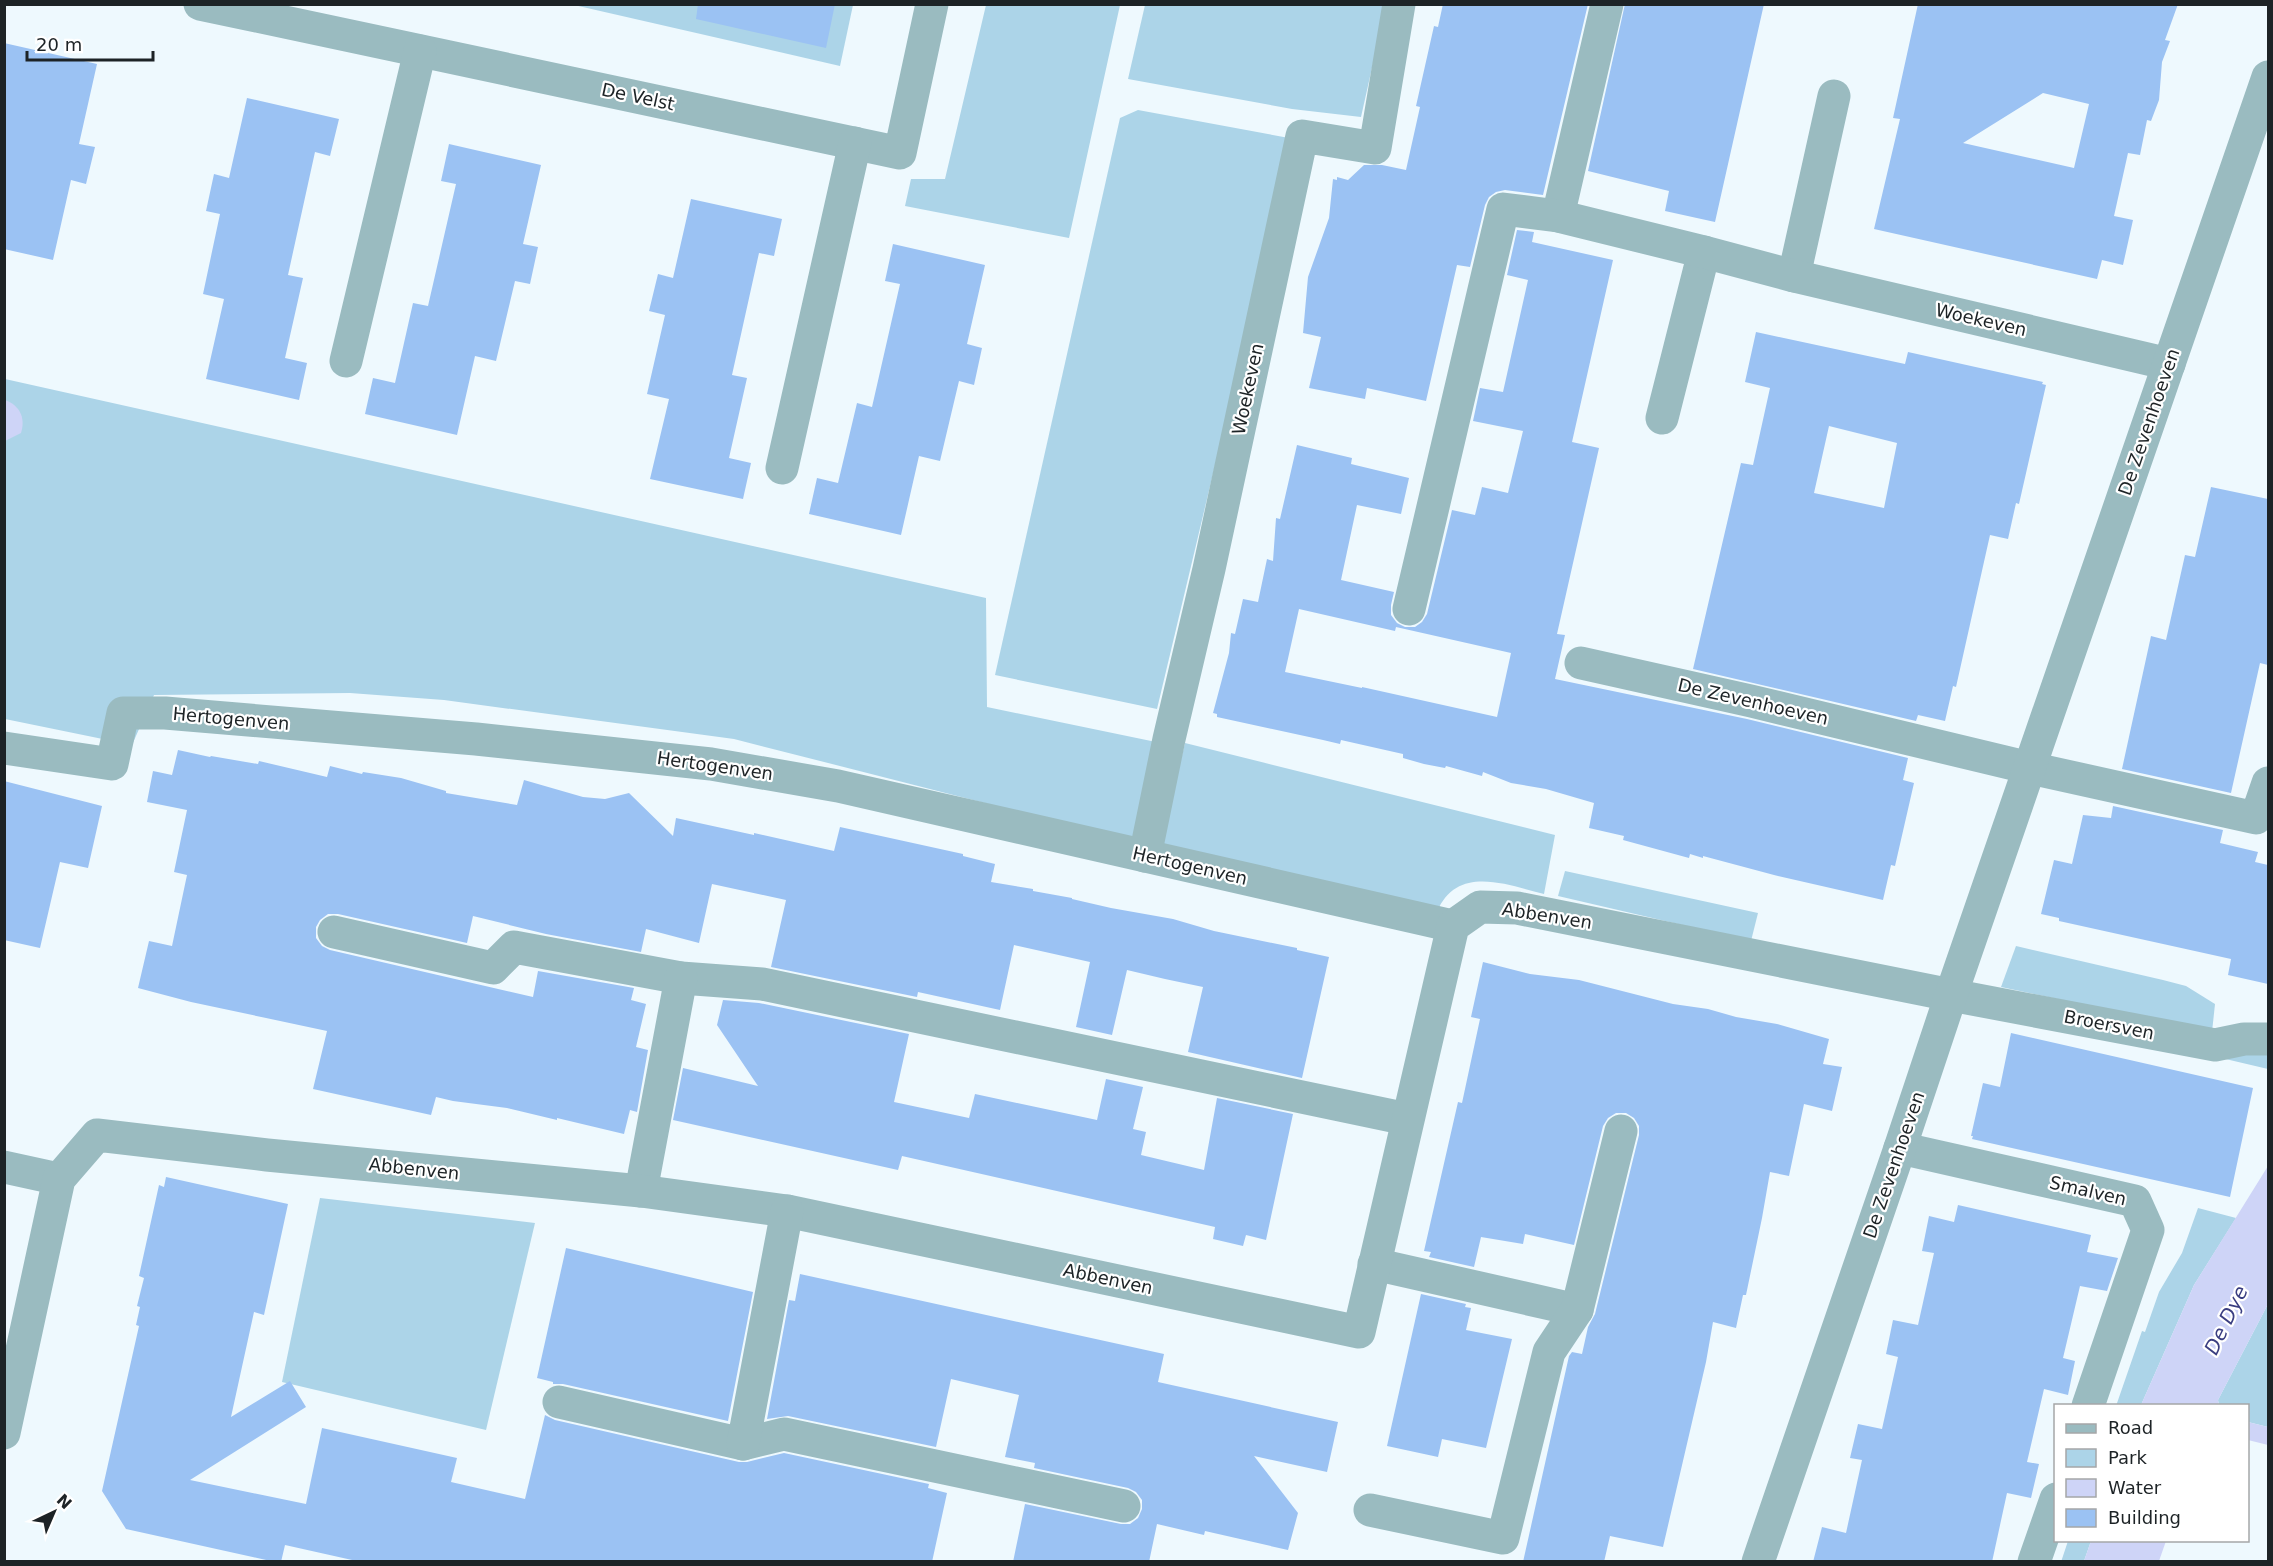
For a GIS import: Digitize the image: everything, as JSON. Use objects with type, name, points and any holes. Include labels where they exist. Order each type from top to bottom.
[{"type":"street","name":"De Velst","points":[[200,4],[900,153],[932,4]]},
{"type":"street","name":"Woekeven","points":[[1145,856],[1302,136],[1375,148],[1399,4]]},
{"type":"street","points":[[1558,216],[1607,4]]},
{"type":"street","points":[[346,361],[420,51]]},
{"type":"street","name":"De Zevenhoeven","points":[[1758,1562],[2268,77]]},
{"type":"street","points":[[1794,276],[1834,96]]},
{"type":"street","points":[[782,468],[855,143]]},
{"type":"street","name":"Woekeven","points":[[1409,609],[1503,209],[1558,216],[1794,276],[2169,364]]},
{"type":"street","points":[[1662,418],[1704,252]]},
{"type":"street","name":"De Zevenhoeven","points":[[1581,663],[2030,768]]},
{"type":"street","name":"Hertogenven","points":[[4,748],[112,764],[123,713],[165,712],[476,739],[711,764],[838,786],[1453,926]]},
{"type":"street","points":[[2030,768],[2256,818],[2268,783]]},
{"type":"street","name":"Abbenven","points":[[4,1433],[59,1179],[98,1135],[267,1155],[641,1191],[788,1211],[1359,1332],[1453,926],[1480,907],[1517,908],[1951,995]]},
{"type":"street","points":[[334,932],[493,969],[514,948],[681,978],[762,984],[1407,1119]]},
{"type":"street","points":[[641,1191],[681,978]]},
{"type":"street","name":"Broersven","points":[[1951,995],[2215,1045],[2244,1039],[2268,1039]]},
{"type":"street","points":[[1370,1510],[1503,1538],[1550,1352],[1577,1310],[1621,1131]]},
{"type":"street","name":"Smalven","points":[[1900,1148],[2135,1201],[2148,1230],[2089,1404]]},
{"type":"street","points":[[4,1167],[59,1179]]},
{"type":"street","points":[[742,1444],[788,1211]]},
{"type":"street","points":[[1374,1264],[1577,1310]]},
{"type":"street","points":[[559,1402],[742,1444],[784,1434],[1124,1506]]},
{"type":"street","points":[[2034,1562],[2054,1502]]},
{"type":"green space","points":[[574,5],[853,5],[840,66]]},
{"type":"green space","points":[[986,5],[1120,5],[1069,238],[905,206],[911,179],[945,179]]},
{"type":"green space","points":[[1145,5],[1386,5],[1361,117],[1292,109],[1128,79]]},
{"type":"green space","points":[[1138,110],[1289,138],[1281,188],[1157,709],[995,675],[1120,118]]},
{"type":"green space","points":[[5,379],[986,598],[987,707],[1156,742],[1134,841],[734,739],[444,700],[350,693],[154,695],[132,745],[5,719]]},
{"type":"green space","points":[[1185,743],[1555,835],[1544,894],[1499,883],[1470,883],[1457,888],[1446,897],[1437,912],[1159,849]]},
{"type":"green space","points":[[1565,871],[1758,913],[1751,941],[1558,896]]},
{"type":"green space","points":[[2016,946],[2186,986],[2215,1004],[2212,1032],[2001,987]]},
{"type":"green space","points":[[2268,1049],[2268,1069],[2217,1057]]},
{"type":"green space","points":[[320,1198],[535,1223],[486,1430],[282,1382]]},
{"type":"green space","points":[[2198,1208],[2236,1218],[2194,1285],[2141,1404],[2117,1404],[2142,1331],[2145,1332],[2159,1292],[2182,1253]]},
{"type":"green space","points":[[2268,1304],[2268,1427],[2249,1422],[2249,1404],[2219,1404],[2218,1400]]},
{"type":"green space","points":[[2068,1542],[2091,1542],[2084,1561],[2061,1562]]},
{"type":"water","points":[[5,400],[18,408],[23,422],[21,433],[5,441]]},
{"type":"water","name":"De Dye","points":[[2268,1166],[2268,1304],[2218,1400],[2219,1404],[2141,1404],[2194,1285]]},
{"type":"water","points":[[2249,1422],[2268,1427],[2268,1445],[2249,1440]]},
{"type":"water","points":[[2090,1542],[2166,1542],[2159,1561],[2084,1561]]},
{"type":"building","points":[[698,4],[835,4],[826,48],[696,19]]},
{"type":"building","points":[[1443,4],[1588,4],[1543,195],[1505,190],[1489,197],[1470,267],[1457,265],[1426,401],[1367,388],[1365,399],[1309,388],[1321,337],[1303,333],[1308,277],[1329,218],[1333,179],[1337,180],[1337,177],[1348,180],[1364,165],[1382,165],[1406,170],[1420,107],[1416,106],[1434,26],[1438,27]]},
{"type":"building","points":[[1625,4],[1764,4],[1715,222],[1665,211],[1669,191],[1588,171]]},
{"type":"building","points":[[1918,4],[2178,4],[2165,40],[2170,41],[2162,62],[2159,100],[2151,121],[2147,120],[2140,155],[2128,153],[2114,216],[2133,220],[2123,265],[2102,260],[2097,279],[1874,229],[1900,119],[1893,118]],"holes":[[[2043,93],[2089,104],[2074,168],[1963,143]]]},
{"type":"building","points":[[4,43],[97,64],[79,144],[95,147],[86,184],[71,180],[53,260],[4,249]]},
{"type":"building","points":[[247,98],[339,119],[330,156],[315,152],[288,275],[303,278],[285,358],[307,363],[299,400],[206,379],[224,299],[203,294],[220,214],[206,211],[214,174],[229,178]]},
{"type":"building","points":[[449,144],[541,165],[523,244],[538,247],[530,284],[515,281],[496,361],[475,356],[457,435],[365,414],[373,378],[395,383],[413,303],[428,306],[456,184],[441,181]]},
{"type":"building","points":[[691,199],[782,219],[774,256],[759,253],[732,375],[747,378],[729,458],[751,463],[743,499],[650,479],[669,399],[647,394],[665,315],[649,311],[658,274],[673,278]]},
{"type":"building","points":[[1517,230],[1534,232],[1532,242],[1613,260],[1572,442],[1599,448],[1557,634],[1565,635],[1555,679],[1747,719],[1908,758],[1903,780],[1914,783],[1895,866],[1891,865],[1883,900],[1703,856],[1703,858],[1690,854],[1689,858],[1623,840],[1624,836],[1589,828],[1594,803],[1546,789],[1511,783],[1483,772],[1482,776],[1446,766],[1445,768],[1424,764],[1403,758],[1403,754],[1341,740],[1340,744],[1217,717],[1217,714],[1213,713],[1229,653],[1231,633],[1235,634],[1243,599],[1258,602],[1267,559],[1273,561],[1276,518],[1280,519],[1297,445],[1352,458],[1351,464],[1409,478],[1401,514],[1357,505],[1341,580],[1394,592],[1391,615],[1397,623],[1405,627],[1415,627],[1422,622],[1427,614],[1452,510],[1475,515],[1482,487],[1508,493],[1523,431],[1473,421],[1480,388],[1503,392],[1528,280],[1507,275]],"holes":[[[1299,609],[1395,631],[1396,627],[1511,653],[1497,717],[1285,672]]]},
{"type":"building","points":[[893,244],[985,265],[967,344],[982,348],[974,385],[959,381],[940,461],[919,456],[901,535],[809,514],[817,478],[838,483],[857,403],[872,407],[900,284],[885,281]]},
{"type":"building","points":[[1756,332],[1905,364],[1908,352],[2043,382],[2042,384],[2046,385],[2019,504],[2016,503],[2008,539],[1990,535],[1956,687],[1953,686],[1945,721],[1918,715],[1916,721],[1693,669],[1741,463],[1753,465],[1770,388],[1745,382]],"holes":[[[1829,426],[1897,443],[1884,508],[1814,493]]]},
{"type":"building","points":[[2211,487],[2268,499],[2268,665],[2260,663],[2231,793],[2122,769],[2151,636],[2166,640],[2185,555],[2195,557]]},
{"type":"building","points":[[178,750],[258,764],[259,761],[327,777],[330,766],[362,774],[363,772],[401,778],[446,791],[446,793],[517,805],[524,780],[583,797],[605,799],[629,793],[673,836],[676,818],[834,851],[840,827],[963,854],[963,856],[995,864],[991,882],[1173,919],[1214,931],[1329,957],[1302,1078],[1188,1052],[1203,987],[1127,970],[1112,1035],[1076,1027],[1090,962],[1014,945],[1000,1010],[918,992],[917,997],[771,967],[786,900],[712,884],[699,943],[646,929],[641,952],[546,934],[473,916],[467,943],[338,914],[328,914],[320,920],[316,927],[316,938],[322,946],[330,950],[533,997],[538,971],[634,988],[631,1000],[646,1004],[636,1047],[648,1050],[637,1112],[630,1110],[624,1134],[507,1108],[436,1097],[431,1115],[313,1089],[327,1031],[191,1002],[138,988],[149,941],[172,946],[187,875],[174,872],[187,810],[147,802],[153,771],[172,775]]},
{"type":"building","points":[[4,781],[102,806],[88,868],[60,862],[40,948],[4,940]]},
{"type":"building","points":[[2113,806],[2223,830],[2220,843],[2258,852],[2255,862],[2268,865],[2268,984],[2228,975],[2231,959],[2059,921],[2059,918],[2041,914],[2054,860],[2072,864],[2083,815],[2111,818]]},
{"type":"building","points":[[1483,962],[1530,974],[1579,980],[1673,1004],[1777,1024],[1829,1039],[1823,1064],[1842,1067],[1832,1111],[1804,1104],[1789,1176],[1770,1172],[1746,1295],[1743,1295],[1736,1328],[1713,1322],[1706,1362],[1663,1547],[1610,1536],[1604,1562],[1523,1562],[1569,1356],[1572,1352],[1582,1354],[1588,1327],[1595,1314],[1639,1135],[1639,1126],[1634,1118],[1626,1113],[1616,1113],[1608,1118],[1603,1126],[1574,1245],[1525,1234],[1523,1244],[1481,1237],[1474,1267],[1429,1257],[1431,1252],[1424,1251],[1458,1102],[1462,1103],[1480,1019],[1471,1017]]},
{"type":"building","points":[[723,1000],[759,1003],[909,1034],[894,1102],[969,1118],[975,1094],[1097,1120],[1106,1079],[1143,1087],[1133,1129],[1146,1132],[1141,1155],[1204,1170],[1217,1098],[1293,1114],[1266,1240],[1246,1235],[1243,1246],[1213,1239],[1215,1227],[902,1156],[898,1170],[673,1120],[683,1068],[758,1086],[717,1025]]},
{"type":"building","points":[[2011,1033],[2253,1088],[2230,1197],[1972,1139],[1983,1083],[2000,1087]]},
{"type":"building","points":[[166,1177],[288,1204],[264,1315],[254,1312],[231,1417],[290,1381],[306,1407],[190,1480],[306,1504],[322,1428],[457,1458],[451,1482],[525,1499],[545,1415],[555,1420],[739,1462],[784,1453],[929,1484],[928,1488],[947,1493],[932,1562],[361,1562],[285,1545],[281,1562],[275,1562],[126,1529],[102,1491],[139,1326],[136,1325],[140,1307],[137,1306],[144,1278],[139,1276],[159,1185],[164,1187]]},
{"type":"building","points":[[1958,1205],[2091,1235],[2087,1252],[2118,1258],[2107,1291],[2080,1286],[2063,1358],[2075,1361],[2068,1395],[2044,1389],[2027,1462],[2039,1464],[2031,1498],[2007,1493],[1992,1562],[1813,1562],[1822,1527],[1846,1533],[1862,1460],[1850,1458],[1858,1424],[1882,1429],[1898,1357],[1886,1354],[1893,1320],[1918,1325],[1934,1253],[1922,1251],[1929,1216],[1954,1222]]},
{"type":"building","points":[[566,1248],[753,1292],[728,1421],[563,1384],[553,1384],[553,1382],[537,1378]]},
{"type":"building","points":[[800,1274],[1164,1354],[1158,1382],[1338,1422],[1327,1472],[1254,1456],[1298,1513],[1288,1550],[1205,1531],[1204,1535],[1157,1524],[1149,1562],[1013,1562],[1025,1504],[1130,1524],[1138,1518],[1142,1509],[1142,1500],[1136,1492],[1128,1488],[1034,1468],[1035,1463],[1005,1457],[1019,1395],[951,1379],[936,1447],[788,1416],[767,1419],[789,1300],[795,1301]]},
{"type":"building","points":[[1421,1294],[1466,1304],[1465,1307],[1471,1308],[1466,1330],[1512,1339],[1486,1448],[1442,1439],[1438,1457],[1387,1446]]}]
